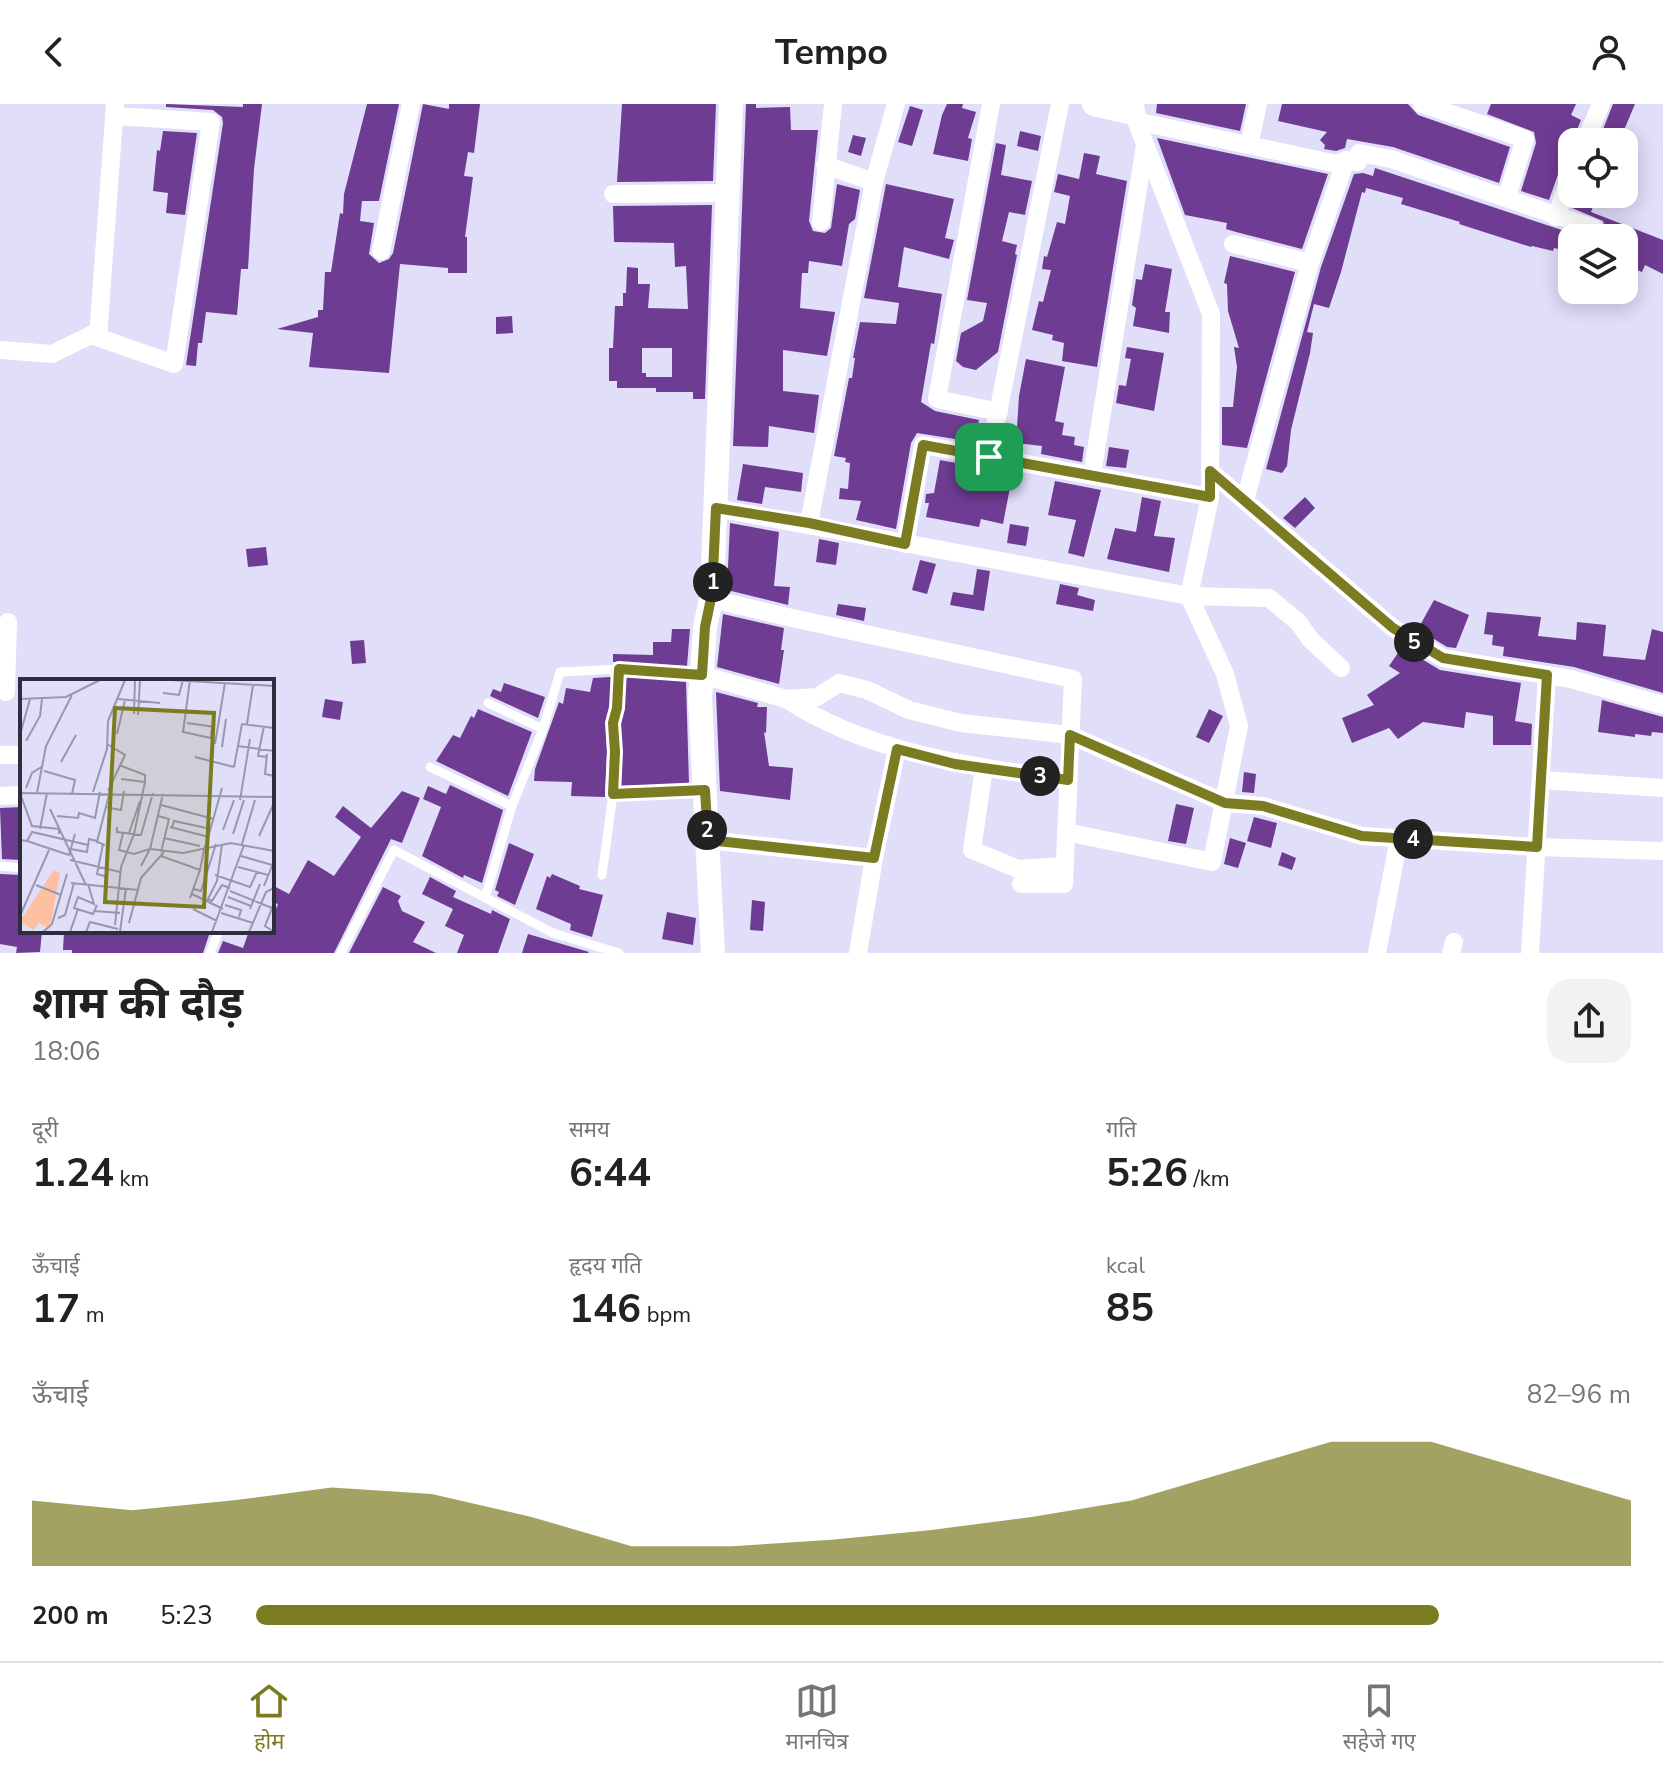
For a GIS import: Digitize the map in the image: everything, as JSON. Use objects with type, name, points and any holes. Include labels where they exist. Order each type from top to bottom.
[{"type":"street","points":[[381,251],[411,104]]},
{"type":"street","points":[[713,953],[702,675],[705,627],[712,594],[731,104]]},
{"type":"street","points":[[821,222],[833,104]]},
{"type":"street","points":[[809,523],[874,182],[896,104]]},
{"type":"street","points":[[991,104],[937,399],[999,412]]},
{"type":"street","points":[[989,457],[1060,104]]},
{"type":"street","points":[[1094,104],[1249,145],[1337,164],[1346,160],[1358,162],[1359,153],[1391,159],[1580,224]]},
{"type":"street","points":[[1249,145],[1258,104]]},
{"type":"street","points":[[1422,104],[1525,139],[1509,190],[1511,199]]},
{"type":"street","points":[[1591,128],[1601,104]]},
{"type":"street","points":[[0,350],[52,354],[91,335],[174,364],[211,122],[115,110],[98,337]]},
{"type":"street","points":[[1066,832],[1212,862],[1239,726],[1225,674],[1189,596],[1210,497],[1211,314],[1134,113]]},
{"type":"street","points":[[1092,475],[1145,144]]},
{"type":"street","points":[[1245,500],[1310,263],[1346,160]]},
{"type":"street","points":[[825,165],[874,182]]},
{"type":"street","points":[[613,194],[727,193]]},
{"type":"street","points":[[1556,217],[1559,208]]},
{"type":"street","points":[[1233,244],[1310,263]]},
{"type":"street","points":[[905,544],[923,445],[1210,497]]},
{"type":"street","points":[[1210,471],[1393,628],[1433,653],[1443,658],[1571,679],[1663,705]]},
{"type":"street","points":[[716,508],[1189,596],[1269,598],[1298,622],[1311,640],[1341,668]]},
{"type":"street","points":[[712,594],[724,602],[1073,679],[1064,884],[1021,884]]},
{"type":"street","points":[[8,622],[9,691]]},
{"type":"street","points":[[702,675],[786,699],[814,718],[897,749],[955,764],[1068,780]]},
{"type":"street","points":[[1530,953],[1547,675]]},
{"type":"street","points":[[786,699],[817,697],[839,683],[867,690],[909,710],[961,723],[1070,735],[1225,803],[1263,806],[1362,836],[1663,851]]},
{"type":"street","points":[[858,953],[897,749]]},
{"type":"street","points":[[984,768],[972,850],[1018,869],[1064,866]]},
{"type":"street","points":[[1541,780],[1663,788]]},
{"type":"street","points":[[0,796],[20,795]]},
{"type":"street","points":[[1377,953],[1399,838]]},
{"type":"street","points":[[708,840],[874,858]]},
{"type":"lane","points":[[485,898],[512,806],[543,729],[560,672],[619,669],[702,675]]},
{"type":"lane","points":[[602,875],[613,794],[613,723],[619,669]]},
{"type":"lane","points":[[488,703],[543,729]]},
{"type":"lane","points":[[430,767],[512,806]]},
{"type":"lane","points":[[613,794],[705,790]]},
{"type":"lane","points":[[341,953],[394,850],[561,936],[619,953]]},
{"type":"lane","points":[[0,866],[20,868]]},
{"type":"lane","points":[[210,953],[218,933]]},
{"type":"building","points":[[166,104],[243,107],[243,104],[262,104],[254,169],[248,269],[241,269],[237,315],[206,312],[196,366],[186,365],[223,123],[222,117],[213,110],[166,107]]},
{"type":"building","points":[[367,104],[399,104],[379,201],[362,201],[360,221],[374,223],[369,254],[379,263],[389,259],[393,253],[423,104],[449,109],[449,104],[480,104],[474,153],[468,152],[464,176],[473,177],[465,237],[467,273],[448,273],[448,268],[400,264],[389,373],[309,367],[313,333],[277,329],[318,317],[318,310],[323,310],[325,272],[331,272],[344,194]]},
{"type":"building","points":[[622,104],[716,104],[713,181],[617,182]]},
{"type":"building","points":[[746,104],[756,104],[756,108],[790,107],[791,130],[818,130],[809,221],[813,231],[825,233],[831,228],[837,184],[860,190],[855,219],[849,224],[842,266],[809,261],[808,273],[802,273],[800,308],[835,312],[827,356],[783,350],[783,391],[819,395],[814,433],[769,426],[768,447],[733,446]]},
{"type":"building","points":[[947,104],[963,104],[962,108],[976,112],[968,138],[972,139],[968,161],[933,154]]},
{"type":"building","points":[[1157,104],[1246,104],[1240,131],[1156,113]]},
{"type":"building","points":[[1282,104],[1408,104],[1418,115],[1510,147],[1499,183],[1393,147],[1347,139],[1345,148],[1336,151],[1324,149],[1325,145],[1320,140],[1327,132],[1278,121]]},
{"type":"building","points":[[1491,104],[1576,104],[1571,115],[1581,120],[1578,128],[1558,128],[1558,174],[1549,200],[1521,191],[1536,143],[1534,132],[1487,114]]},
{"type":"building","points":[[1613,104],[1635,104],[1625,128],[1604,128]]},
{"type":"building","points":[[910,106],[923,110],[912,146],[898,142]]},
{"type":"building","points":[[163,131],[197,133],[185,215],[166,213],[168,193],[153,191],[157,150],[160,151]]},
{"type":"building","points":[[1020,131],[1041,136],[1038,151],[1017,146]]},
{"type":"building","points":[[853,135],[866,138],[861,156],[848,152]]},
{"type":"building","points":[[1157,138],[1328,174],[1302,249],[1226,229],[1227,223],[1185,215]]},
{"type":"building","points":[[996,143],[1006,145],[1001,175],[1032,181],[1025,215],[1009,212],[1002,241],[1017,245],[1017,255],[998,352],[976,370],[963,367],[956,361],[961,333],[983,321],[987,303],[967,300]]},
{"type":"building","points":[[1084,153],[1100,156],[1096,174],[1127,181],[1097,367],[1062,361],[1064,343],[1052,340],[1053,335],[1032,330],[1051,270],[1042,269],[1044,256],[1047,257],[1057,222],[1065,224],[1070,196],[1054,192],[1058,174],[1079,179]]},
{"type":"building","points":[[1375,168],[1558,229],[1558,249],[1553,251],[1531,247],[1401,204],[1403,198],[1366,188],[1365,193],[1362,192],[1329,308],[1314,304],[1307,332],[1313,333],[1310,353],[1291,430],[1287,466],[1282,473],[1266,469],[1321,267],[1354,174],[1373,176]]},
{"type":"building","points":[[886,184],[954,199],[945,238],[954,240],[949,259],[904,247],[898,287],[942,294],[921,402],[935,411],[979,420],[974,442],[917,433],[911,443],[896,529],[856,520],[861,501],[839,499],[840,488],[848,489],[850,463],[845,462],[846,458],[834,456],[849,378],[852,378],[860,322],[896,324],[899,303],[864,298]]},
{"type":"building","points":[[712,205],[705,399],[693,399],[693,392],[617,388],[617,381],[609,381],[609,348],[613,348],[615,306],[623,306],[627,267],[638,268],[638,284],[650,284],[648,308],[688,309],[686,266],[675,267],[674,243],[614,242],[613,206]],"holes":[[[642,348],[672,348],[672,377],[646,377],[646,373],[642,373]]]},
{"type":"building","points":[[1572,208],[1593,208],[1591,212],[1622,224],[1604,224]]},
{"type":"building","points":[[1638,230],[1663,240],[1663,274],[1645,265],[1642,272],[1638,270]]},
{"type":"building","points":[[1230,256],[1295,272],[1247,448],[1222,445],[1222,407],[1233,407],[1237,367],[1234,347],[1239,348],[1228,311],[1227,284],[1224,283]]},
{"type":"building","points":[[1145,264],[1172,269],[1165,312],[1170,312],[1169,333],[1133,326],[1136,279],[1142,280]]},
{"type":"building","points":[[512,316],[513,333],[496,334],[496,317]]},
{"type":"building","points":[[1127,347],[1164,353],[1154,411],[1116,403],[1119,385],[1126,386],[1131,359],[1125,358]]},
{"type":"building","points":[[1026,359],[1065,367],[1055,421],[1064,423],[1062,435],[1075,437],[1074,445],[1084,447],[1082,462],[1041,454],[1042,446],[1016,443],[1019,396]]},
{"type":"building","points":[[1109,447],[1129,450],[1126,468],[1106,466]]},
{"type":"building","points":[[940,460],[999,471],[998,474],[1012,477],[1003,524],[981,519],[979,527],[926,517],[929,503],[925,503],[926,494],[934,493]]},
{"type":"building","points":[[743,464],[803,473],[801,492],[765,487],[762,504],[737,500]]},
{"type":"building","points":[[1055,481],[1101,490],[1084,557],[1068,553],[1076,520],[1048,515]]},
{"type":"building","points":[[1142,497],[1161,501],[1154,536],[1175,538],[1169,572],[1107,559],[1115,528],[1136,532]]},
{"type":"building","points":[[1305,497],[1315,508],[1295,528],[1283,518]]},
{"type":"building","points":[[730,523],[779,532],[774,586],[790,587],[788,605],[727,590]]},
{"type":"building","points":[[1010,524],[1029,527],[1026,546],[1007,543]]},
{"type":"building","points":[[819,539],[839,543],[836,565],[816,562]]},
{"type":"building","points":[[266,547],[268,565],[248,567],[246,549]]},
{"type":"building","points":[[920,560],[936,564],[927,594],[912,590]]},
{"type":"building","points":[[977,569],[990,571],[984,611],[950,605],[953,592],[973,595]]},
{"type":"building","points":[[1060,584],[1079,588],[1077,595],[1095,600],[1093,611],[1056,604]]},
{"type":"building","points":[[1434,600],[1469,615],[1456,648],[1447,647],[1418,629]]},
{"type":"building","points":[[838,604],[866,608],[864,621],[836,615]]},
{"type":"building","points":[[1487,612],[1541,617],[1538,636],[1576,640],[1577,622],[1606,625],[1603,656],[1645,660],[1652,629],[1663,632],[1663,693],[1574,667],[1503,656],[1504,647],[1492,645],[1493,635],[1484,634]]},
{"type":"building","points":[[723,614],[784,628],[779,684],[717,667]]},
{"type":"building","points":[[672,629],[690,629],[687,666],[613,662],[613,654],[653,655],[653,642],[671,642]]},
{"type":"building","points":[[364,640],[366,663],[352,664],[350,641]]},
{"type":"building","points":[[1402,647],[1440,670],[1521,683],[1515,721],[1532,724],[1531,745],[1493,745],[1493,716],[1466,712],[1464,728],[1423,722],[1398,739],[1389,728],[1352,743],[1342,718],[1374,705],[1367,695],[1400,673],[1389,666]]},
{"type":"building","points":[[611,677],[606,723],[605,797],[571,796],[572,782],[534,781],[535,769],[559,702],[563,704],[566,688],[590,692],[593,678]]},
{"type":"building","points":[[626,677],[686,681],[689,784],[621,786],[621,724]]},
{"type":"building","points":[[504,683],[545,697],[538,718],[490,696],[493,689],[501,692]]},
{"type":"building","points":[[716,692],[758,703],[757,707],[767,707],[764,732],[769,766],[793,768],[790,800],[720,791]]},
{"type":"building","points":[[325,699],[343,702],[340,720],[322,717]]},
{"type":"building","points":[[1602,700],[1663,717],[1663,733],[1652,732],[1651,736],[1635,734],[1635,737],[1598,732]]},
{"type":"building","points":[[478,709],[532,732],[508,796],[436,761],[453,735],[460,738]]},
{"type":"building","points":[[1209,709],[1223,716],[1209,743],[1196,737]]},
{"type":"building","points":[[1244,772],[1256,774],[1254,793],[1242,792]]},
{"type":"building","points":[[450,785],[503,810],[482,883],[464,875],[463,878],[422,856],[441,807],[423,799],[428,786],[446,794]]},
{"type":"building","points":[[402,791],[420,798],[402,843],[391,839],[334,953],[218,953],[223,941],[243,948],[248,933],[274,933],[274,913],[278,904],[274,903],[274,886],[289,894],[308,860],[334,876],[361,837],[335,817],[343,806],[371,828]]},
{"type":"building","points":[[1176,804],[1194,808],[1186,844],[1168,841]]},
{"type":"building","points":[[20,807],[20,860],[2,859],[0,808]]},
{"type":"building","points":[[1254,817],[1277,823],[1271,848],[1247,841]]},
{"type":"building","points":[[1230,838],[1246,843],[1238,868],[1224,864]]},
{"type":"building","points":[[509,843],[534,854],[515,905],[497,896],[499,892],[495,890]]},
{"type":"building","points":[[1282,852],[1296,858],[1292,870],[1278,865]]},
{"type":"building","points":[[0,874],[20,875],[20,933],[42,933],[40,952],[16,953],[17,947],[0,944]]},
{"type":"building","points":[[552,874],[580,886],[579,889],[603,895],[592,937],[570,930],[571,924],[536,909],[547,876],[550,878]]},
{"type":"building","points":[[430,877],[456,891],[453,897],[510,919],[498,953],[457,953],[464,935],[445,926],[453,909],[422,894]]},
{"type":"building","points":[[383,887],[401,896],[398,901],[402,911],[425,922],[413,942],[436,953],[349,953]]},
{"type":"building","points":[[752,900],[765,902],[763,931],[750,930]]},
{"type":"building","points":[[667,912],[696,918],[693,945],[662,939]]},
{"type":"building","points":[[64,933],[209,935],[203,953],[72,953],[72,950],[63,950]]},
{"type":"building","points":[[528,934],[589,952],[522,953]]},
{"type":"route","points":[[923,445],[989,457],[1210,497],[1210,471],[1393,628],[1424,648],[1443,658],[1547,675],[1537,847],[1362,836],[1263,806],[1225,803],[1070,735],[1068,780],[955,764],[897,749],[874,858],[708,840],[705,790],[613,794],[613,723],[619,669],[702,675],[705,627],[712,594],[716,508],[809,523],[905,544],[923,445]]}]
